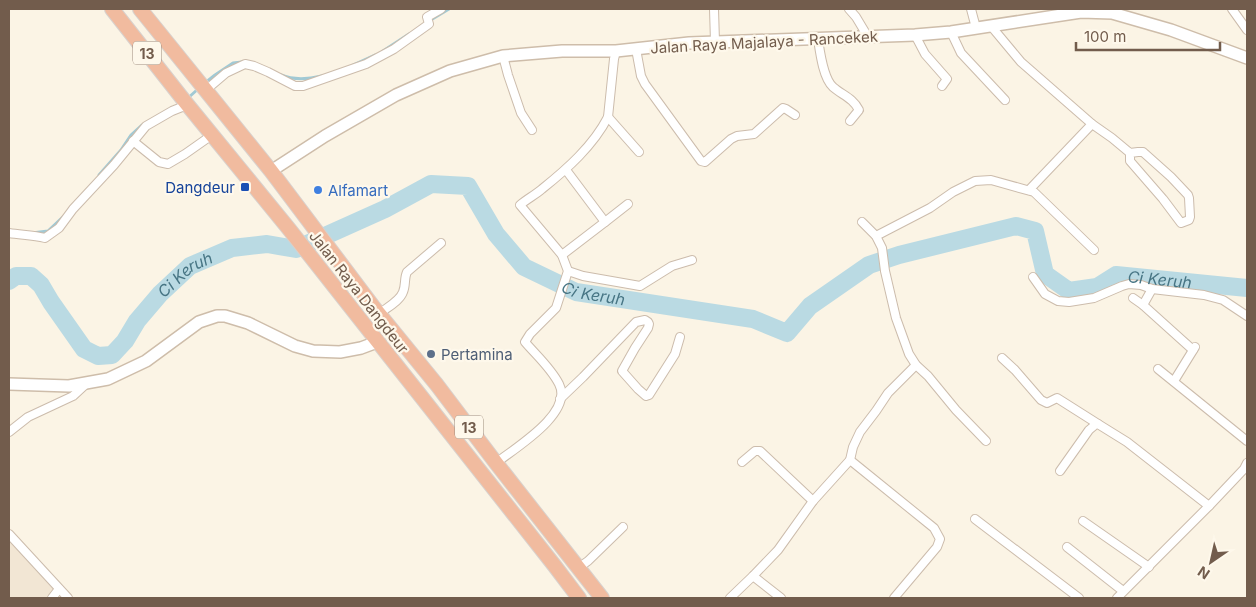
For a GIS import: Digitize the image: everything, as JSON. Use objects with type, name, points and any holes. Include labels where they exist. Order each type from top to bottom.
[{"type":"highway","name":"Jalan Raya Dangdeur","points":[[112,9],[289,229],[548,557],[578,598]]},
{"type":"highway","name":"Jalan Raya Dangdeur","points":[[140,9],[271,171],[379,314],[437,385],[602,598]]},
{"type":"main road","name":"Jalan Raya Majalaya - Rancekek","points":[[271,171],[396,95],[450,71],[503,56],[562,51],[616,51],[689,43],[915,35],[951,32],[1081,12],[1112,13],[1171,30],[1243,56]]},
{"type":"main road","points":[[1243,56],[1247,46]]},
{"type":"main road","points":[[9,384],[69,386],[108,379],[146,361],[199,322],[217,316],[226,316],[248,323],[295,346],[313,351],[340,352],[361,348],[377,342]]},
{"type":"street","points":[[203,87],[245,64],[254,66],[295,86],[303,86],[366,64],[394,49],[428,21],[427,17],[441,9]]},
{"type":"street","points":[[714,9],[715,42]]},
{"type":"street","points":[[849,9],[868,37]]},
{"type":"street","points":[[971,9],[976,28]]},
{"type":"street","points":[[1232,9],[1247,30]]},
{"type":"street","points":[[991,26],[1021,62],[1092,124],[1130,153],[1143,152],[1172,176],[1188,195],[1189,220],[1181,223],[1130,161],[1130,153]]},
{"type":"street","points":[[951,32],[961,52],[1005,100]]},
{"type":"street","points":[[915,35],[925,54],[947,79],[942,86]]},
{"type":"street","points":[[818,39],[823,66],[831,85],[854,102],[859,110],[850,121]]},
{"type":"street","points":[[636,49],[644,84],[703,162],[737,136],[754,134],[782,108],[795,115]]},
{"type":"street","points":[[496,463],[539,431],[554,414],[562,392],[559,384],[525,340],[556,308],[567,275],[562,255],[520,205],[566,170],[596,138],[608,118],[616,51]]},
{"type":"street","points":[[503,56],[521,113],[532,130]]},
{"type":"street","points":[[9,233],[45,238],[59,228],[146,126],[185,102]]},
{"type":"street","points":[[608,118],[639,152]]},
{"type":"street","points":[[1029,190],[1092,124]]},
{"type":"street","points":[[133,141],[159,162],[168,164],[212,135]]},
{"type":"street","points":[[566,170],[605,222]]},
{"type":"street","points":[[876,236],[930,208],[953,192],[975,181],[991,180],[1034,192],[1094,250]]},
{"type":"street","points":[[562,255],[628,204]]},
{"type":"street","points":[[862,222],[876,236],[882,248],[884,271],[896,318],[909,354],[916,365],[986,441]]},
{"type":"street","points":[[379,314],[401,296],[408,272],[441,243]]},
{"type":"street","points":[[567,275],[640,286],[672,266],[692,260]]},
{"type":"street","points":[[1033,278],[1046,294],[1058,301],[1069,302],[1094,298],[1129,284],[1223,300],[1247,316]]},
{"type":"street","points":[[1143,305],[1152,289]]},
{"type":"street","points":[[1132,298],[1194,348],[1174,381]]},
{"type":"street","points":[[560,399],[636,322],[645,320],[649,324],[648,328],[634,348],[622,371],[638,389],[646,396],[649,395],[675,354],[680,337]]},
{"type":"street","points":[[1002,358],[1041,400],[1047,403],[1057,398],[1127,442],[1209,506]]},
{"type":"street","points":[[730,598],[778,550],[813,501],[850,460],[853,447],[860,432],[888,393],[916,365]]},
{"type":"street","points":[[1158,369],[1247,441]]},
{"type":"street","points":[[9,432],[37,412],[74,396],[87,383]]},
{"type":"street","points":[[1060,471],[1089,430],[1098,424]]},
{"type":"street","points":[[742,462],[755,451],[760,451],[813,501]]},
{"type":"street","points":[[850,460],[934,528],[940,539],[937,547],[894,598]]},
{"type":"street","points":[[1117,598],[1209,506],[1244,469],[1247,463]]},
{"type":"street","points":[[975,519],[1079,598]]},
{"type":"street","points":[[1083,521],[1149,567]]},
{"type":"street","points":[[578,568],[588,561],[623,527]]},
{"type":"street","points":[[9,534],[68,598]]},
{"type":"street","points":[[1067,547],[1123,591]]},
{"type":"street","points":[[753,576],[782,598]]},
{"type":"street","points":[[52,598],[59,589]]},
{"type":"shaded area","points":[[9,533],[62,590],[56,598],[9,598]]},
{"type":"waterway","points":[[429,21],[449,9]]},
{"type":"waterway","points":[[383,51],[409,34]]},
{"type":"waterway","points":[[353,65],[375,55]]},
{"type":"waterway","points":[[205,83],[233,63],[242,62]]},
{"type":"waterway","points":[[281,75],[291,78],[322,76]]},
{"type":"waterway","points":[[188,98],[198,89]]},
{"type":"waterway","points":[[99,175],[121,150],[131,135],[142,125]]},
{"type":"waterway","name":"Ci Keruh","points":[[9,281],[16,276],[31,276],[41,285],[84,349],[98,356],[112,355],[125,341],[137,321],[160,294],[190,266],[232,248],[267,244],[296,249],[385,209],[431,184],[468,186],[496,234],[524,267],[576,292],[753,319],[787,333],[810,306],[869,265],[899,255],[1016,226],[1035,231],[1045,274],[1069,291],[1097,287],[1116,275],[1247,288]]},
{"type":"waterway","points":[[32,233],[48,231],[66,214]]},
{"type":"place","name":"Dangdeur","points":[[245,187]]},
{"type":"place","name":"Alfamart","points":[[318,190]]},
{"type":"place","name":"Pertamina","points":[[431,354]]}]
